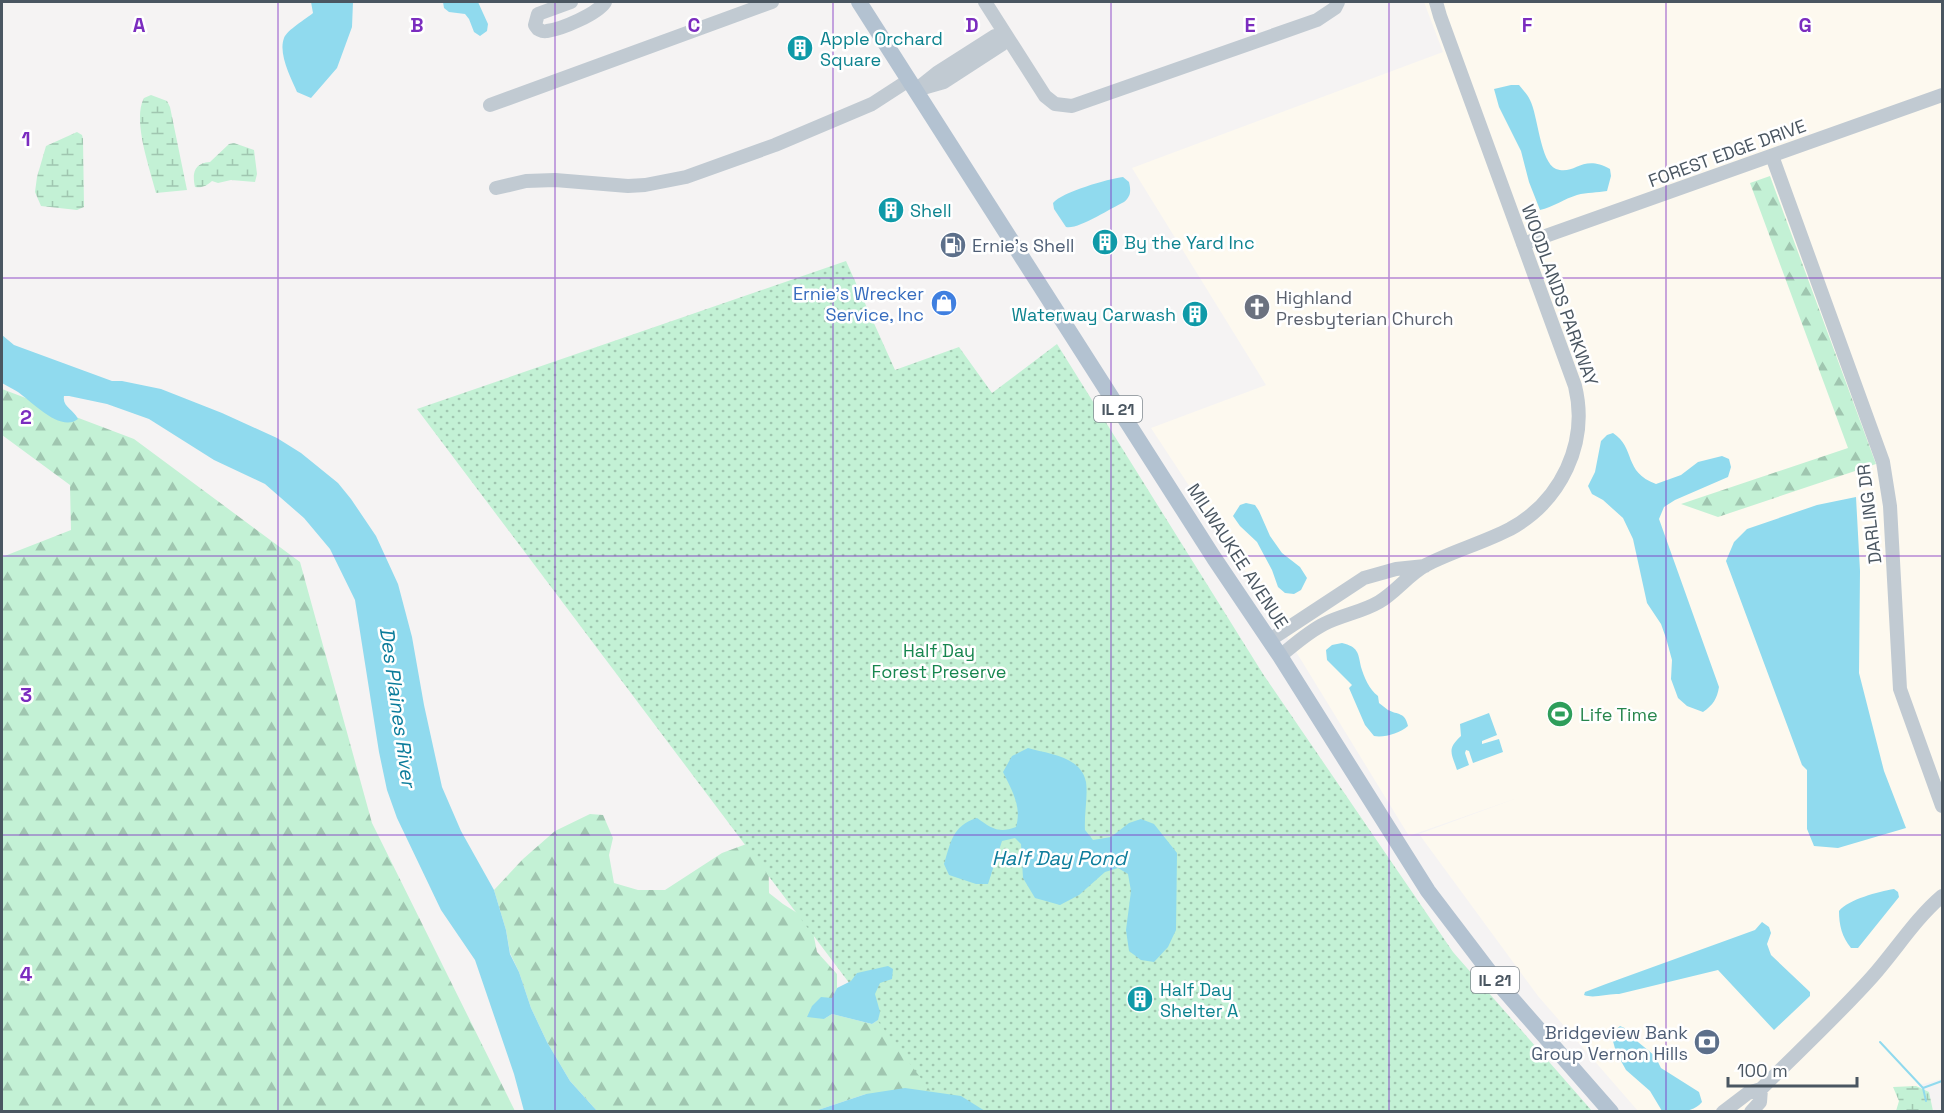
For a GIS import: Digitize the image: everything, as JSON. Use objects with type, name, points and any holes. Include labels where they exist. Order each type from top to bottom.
[{"type":"main road","name":"MILWAUKEE AVENUE","points":[[859,2],[1214,558],[1280,656],[1396,843],[1435,900],[1498,983],[1611,1112]]},
{"type":"street","points":[[570,2],[538,14],[535,25],[538,29],[547,32],[573,22],[600,8],[605,2]]},
{"type":"street","points":[[490,105],[772,2]]},
{"type":"street","points":[[985,2],[1045,96],[1055,104],[1072,106],[1317,20],[1335,8],[1338,2]]},
{"type":"street","name":"WOODLANDS PARKWAY","points":[[1280,656],[1303,637],[1325,624],[1363,610],[1382,600],[1425,566],[1508,530],[1533,514],[1555,490],[1569,465],[1575,447],[1579,410],[1575,386],[1436,2]]},
{"type":"street","points":[[496,188],[526,181],[555,180],[628,186],[686,177],[775,145],[912,85],[944,82],[1000,45],[1006,36]]},
{"type":"street","name":"FOREST EDGE DRIVE","points":[[1523,244],[1942,95]]},
{"type":"street","name":"DARLING DR","points":[[1772,156],[1883,462],[1890,506],[1900,689],[1942,806]]},
{"type":"street","name":"WOODLANDS PARKWAY","points":[[1269,640],[1364,578],[1396,569],[1425,566]]},
{"type":"street","points":[[1723,1112],[1748,1093],[1761,1089],[1850,1000],[1893,953],[1923,915],[1942,897]]},
{"type":"street","points":[[1751,1112],[1760,1102],[1761,1089]]},
{"type":"shaded area","points":[[1424,2],[1942,2],[1942,1079],[1919,1085],[1925,1111],[1638,1111],[1538,996],[1419,834],[1520,797],[1409,836],[1265,601],[1151,428],[1266,385],[1132,168],[1443,52]]},
{"type":"green space","points":[[151,95],[167,101],[170,107],[187,190],[156,193],[143,145],[140,119],[144,98]]},
{"type":"green space","points":[[77,132],[82,135],[83,139],[84,207],[77,210],[41,206],[35,192],[46,146]]},
{"type":"green space","points":[[234,143],[254,150],[257,174],[255,182],[231,180],[218,183],[212,181],[204,186],[195,187],[194,173],[197,167],[210,162],[229,144]]},
{"type":"green space","points":[[1770,176],[1876,464],[1718,517],[1681,504],[1848,448],[1750,183]]},
{"type":"green space","name":"Half Day Forest Preserve","points":[[846,261],[895,370],[959,347],[992,393],[1057,344],[1263,674],[1453,952],[1592,1111],[952,1111],[938,1101],[417,409]]},
{"type":"green space","points":[[2,389],[134,439],[300,562],[372,823],[515,1111],[2,1111],[2,557],[71,530],[70,485],[2,435]]},
{"type":"green space","points":[[590,814],[603,815],[613,838],[609,855],[614,883],[638,890],[665,890],[722,853],[768,836],[769,893],[802,916],[812,927],[817,952],[837,974],[837,988],[824,1019],[832,1014],[872,1024],[878,1020],[1213,1111],[866,1094],[815,1111],[597,1111],[570,1081],[547,1042],[531,1008],[510,953],[494,890],[523,859],[555,831]]},
{"type":"green space","points":[[1916,1086],[1929,1092],[1933,1111],[1896,1111],[1899,1101],[1893,1087]]},
{"type":"water","points":[[311,2],[353,2],[352,27],[337,68],[311,98],[297,92],[286,66],[283,44],[289,32],[313,13]]},
{"type":"water","points":[[443,2],[478,2],[488,24],[487,31],[480,36],[474,32],[465,14],[449,12],[444,8]]},
{"type":"water","points":[[1519,85],[1529,98],[1543,148],[1551,165],[1556,169],[1569,170],[1592,163],[1610,169],[1611,176],[1607,191],[1584,193],[1540,210],[1529,182],[1521,151],[1499,107],[1494,89]]},
{"type":"water","points":[[1123,177],[1130,185],[1128,198],[1086,222],[1066,227],[1054,209],[1053,203],[1075,190]]},
{"type":"water","name":"Des Plaines River","points":[[2,335],[14,345],[112,381],[161,389],[277,438],[301,453],[338,483],[351,499],[376,536],[398,584],[412,637],[442,787],[461,831],[494,890],[506,930],[510,954],[547,1042],[570,1081],[597,1111],[524,1111],[514,1074],[475,960],[441,910],[397,818],[387,790],[355,600],[330,549],[304,518],[265,484],[214,460],[149,419],[107,404],[69,396],[64,396],[66,406],[78,419],[63,422],[47,414],[2,383]]},
{"type":"water","points":[[1613,433],[1625,446],[1639,473],[1656,484],[1681,475],[1698,462],[1722,456],[1729,459],[1731,467],[1728,477],[1675,500],[1664,507],[1659,519],[1719,687],[1714,701],[1703,712],[1687,706],[1678,698],[1671,679],[1672,660],[1666,638],[1661,624],[1647,603],[1633,539],[1623,518],[1603,500],[1592,494],[1588,486],[1595,472],[1601,441]]},
{"type":"water","points":[[1856,497],[1860,571],[1859,673],[1884,771],[1906,828],[1838,848],[1814,846],[1807,829],[1807,770],[1802,765],[1726,561],[1734,542],[1747,529],[1817,505]]},
{"type":"water","points":[[1246,503],[1255,505],[1270,536],[1282,553],[1300,567],[1307,578],[1301,590],[1294,594],[1285,593],[1278,587],[1257,542],[1233,516],[1240,505]]},
{"type":"water","points":[[1342,643],[1351,646],[1356,651],[1365,679],[1378,696],[1379,703],[1388,710],[1403,716],[1408,726],[1392,734],[1374,736],[1365,725],[1349,688],[1352,685],[1327,660],[1326,650],[1332,645]]},
{"type":"water","points":[[1489,713],[1497,735],[1482,741],[1482,744],[1499,739],[1503,752],[1473,763],[1469,751],[1466,750],[1469,765],[1457,770],[1452,748],[1461,736],[1460,724]]},
{"type":"water","name":"Half Day Pond","points":[[1028,748],[1071,761],[1083,773],[1086,782],[1085,830],[1093,840],[1111,837],[1129,823],[1141,819],[1154,824],[1177,853],[1176,930],[1168,947],[1154,962],[1141,960],[1129,951],[1126,930],[1131,891],[1128,874],[1118,868],[1105,872],[1079,895],[1060,905],[1035,898],[1023,878],[1021,844],[1015,838],[1002,841],[988,884],[976,884],[949,875],[944,864],[951,842],[962,825],[977,818],[995,829],[1005,830],[1016,827],[1017,805],[1003,772],[1012,756]]},
{"type":"water","points":[[1894,889],[1898,892],[1899,897],[1858,948],[1851,948],[1842,931],[1839,911],[1872,894]]},
{"type":"water","points":[[1762,922],[1769,927],[1771,933],[1767,944],[1771,955],[1810,992],[1810,996],[1774,1030],[1718,970],[1619,994],[1584,995],[1585,992],[1606,984],[1755,930]]},
{"type":"water","points":[[888,966],[893,969],[892,979],[880,983],[875,994],[880,1012],[878,1020],[872,1024],[832,1014],[824,1019],[807,1017],[812,1006],[821,997],[832,998],[837,988],[851,981],[857,973]]},
{"type":"water","points":[[1620,1026],[1631,1031],[1638,1042],[1655,1056],[1661,1068],[1699,1092],[1702,1102],[1690,1110],[1662,1111],[1650,1091],[1626,1070],[1616,1052],[1611,1034]]},
{"type":"water","points":[[905,1088],[961,1096],[985,1111],[815,1111],[866,1094]]},
{"type":"waterway","points":[[1880,1042],[1923,1088],[1926,1101]]},
{"type":"waterway","points":[[1923,1088],[1942,1081]]},
{"type":"place","name":"Apple Orchard Square","points":[[800,48]]},
{"type":"place","name":"Shell","points":[[891,210]]},
{"type":"place","name":"By the Yard Inc","points":[[1105,242]]},
{"type":"place","name":"Ernie's Shell","points":[[953,245]]},
{"type":"place","name":"Ernie's Wrecker Service, Inc","points":[[944,303]]},
{"type":"place","name":"Highland Presbyterian Church","points":[[1257,307]]},
{"type":"place","name":"Waterway Carwash","points":[[1195,314]]},
{"type":"place","name":"Life Time","points":[[1560,714]]},
{"type":"place","name":"Half Day Shelter A","points":[[1140,999]]},
{"type":"place","name":"Bridgeview Bank Group Vernon Hills","points":[[1707,1042]]}]
